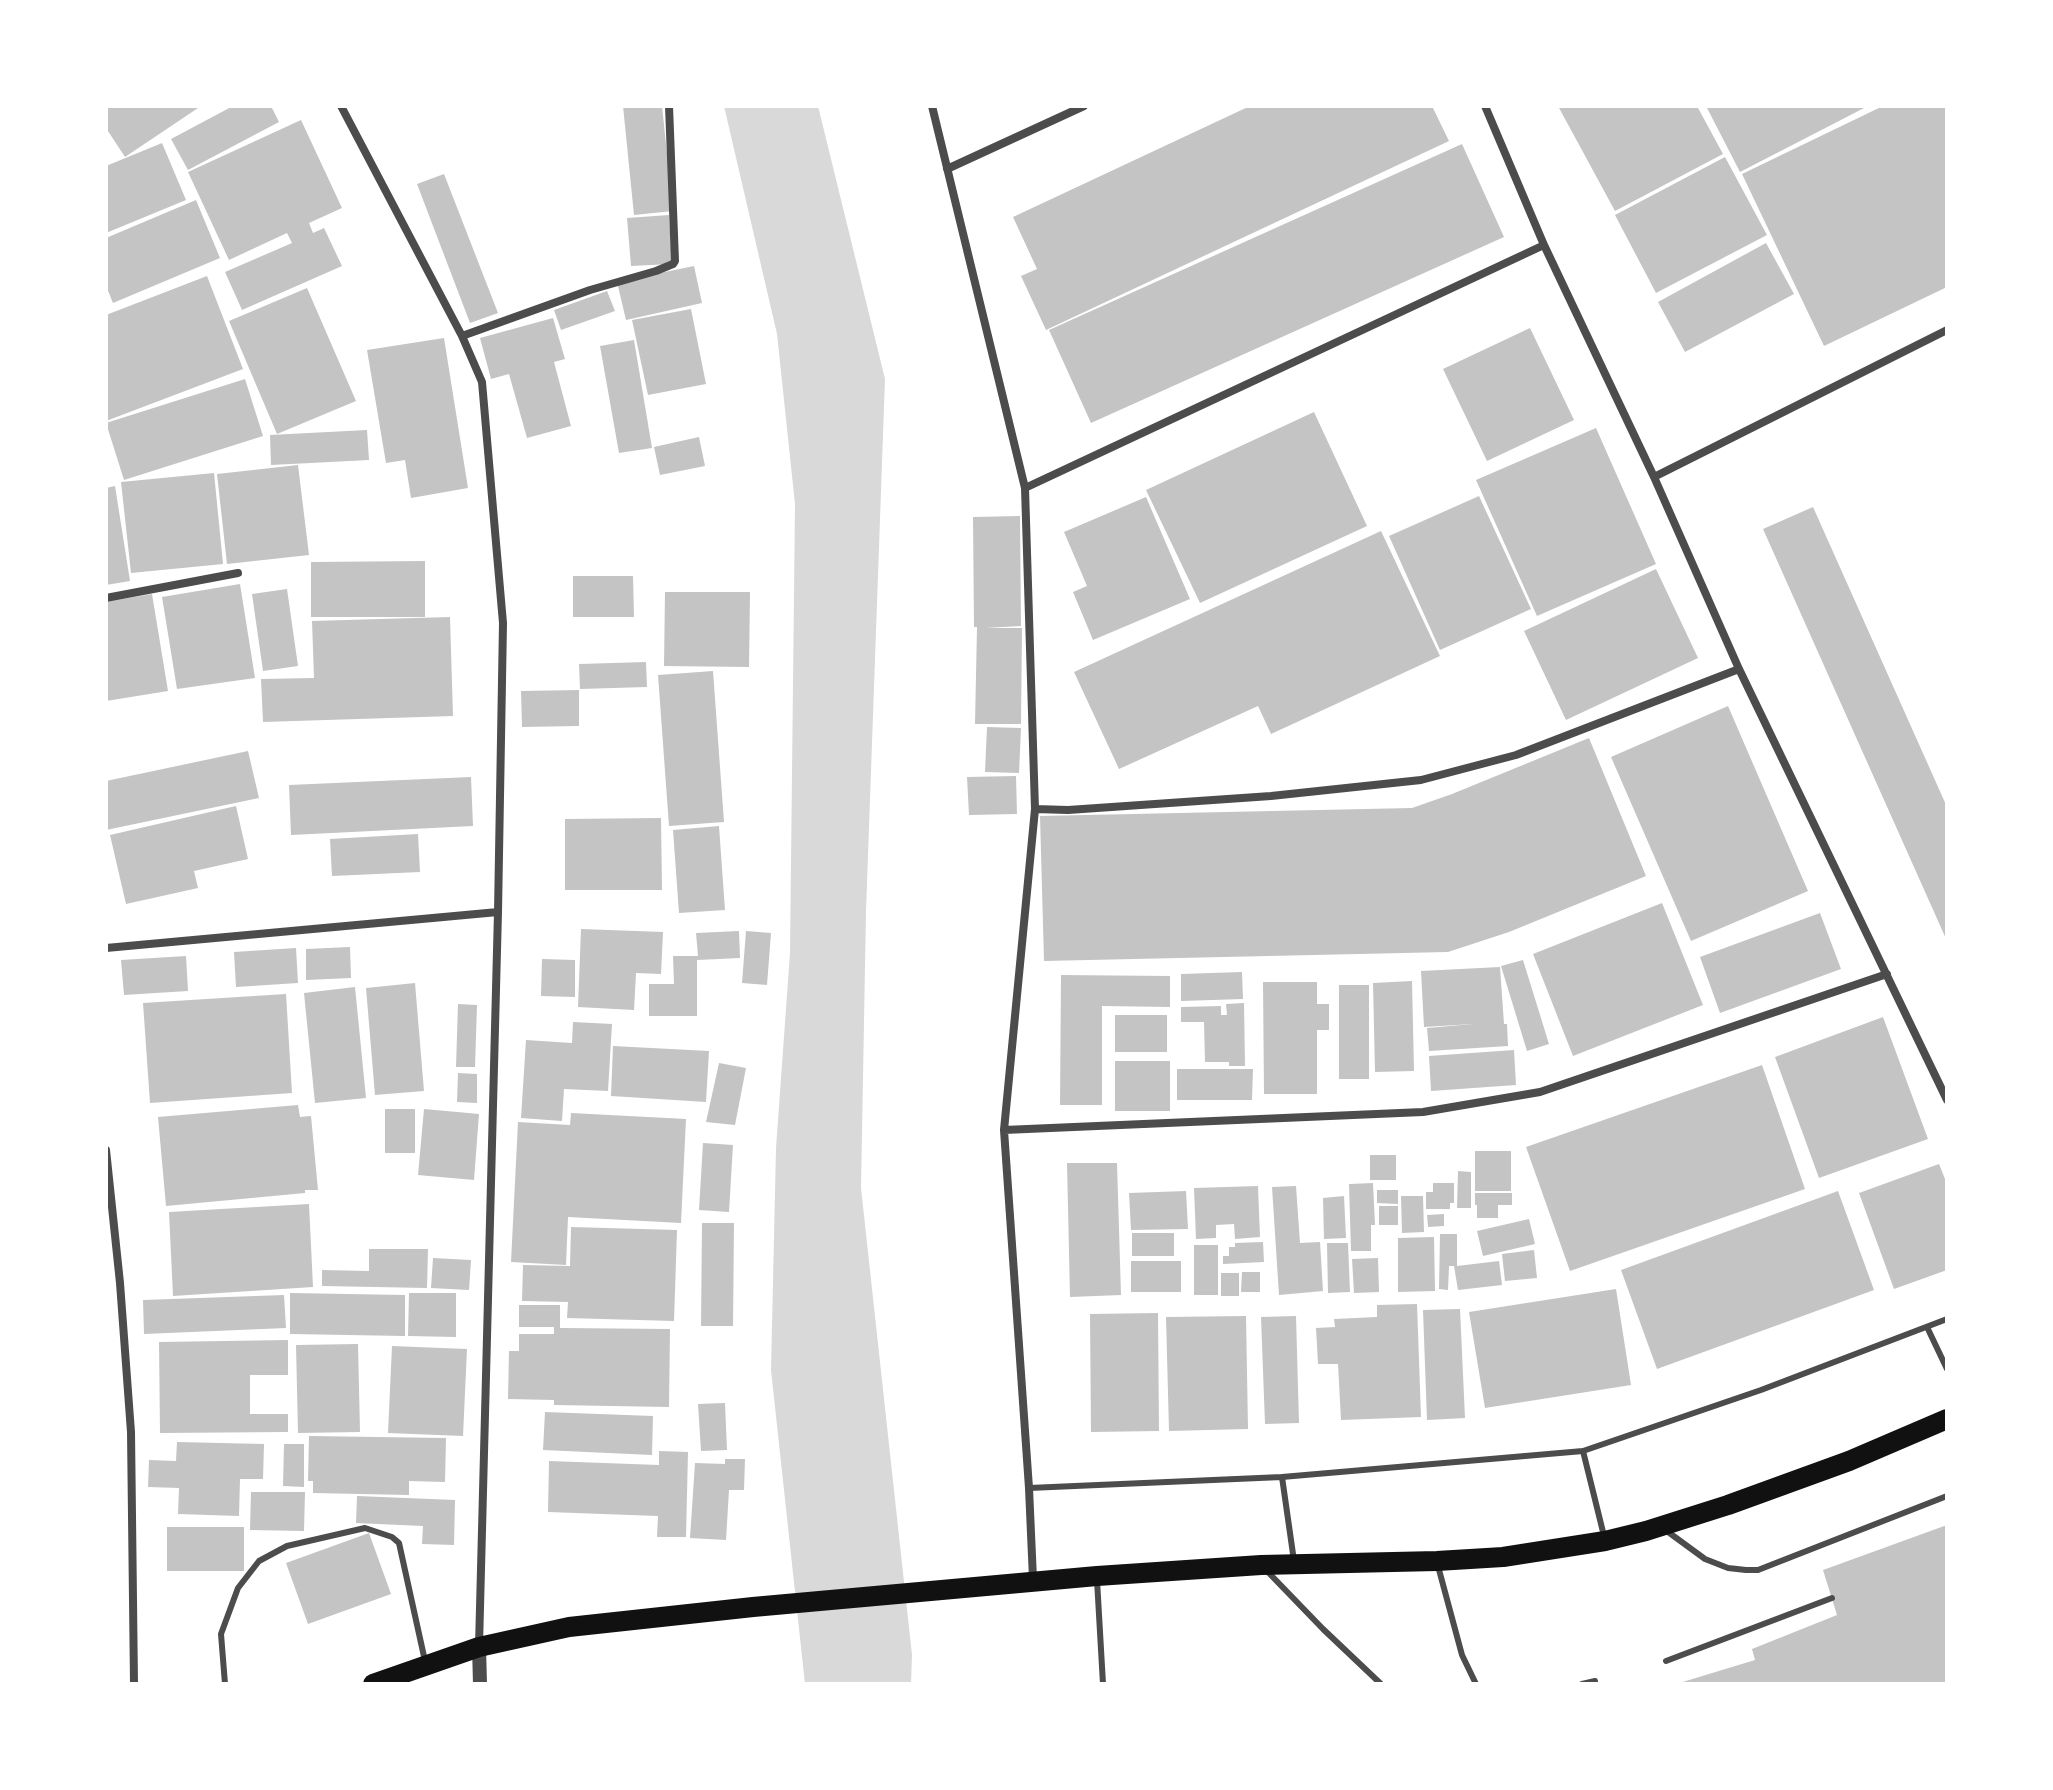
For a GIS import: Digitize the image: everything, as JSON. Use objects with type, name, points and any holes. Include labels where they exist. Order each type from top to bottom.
[{"type":"main road","points":[[373,1684],[479,1647],[569,1627],[1097,1576],[1261,1565],[1503,1557],[1605,1541],[1728,1505],[1849,1461],[1947,1419]]},
{"type":"street","points":[[341,106],[462,336],[482,382],[503,623],[480,1684]]},
{"type":"street","points":[[462,336],[673,264],[669,106]]},
{"type":"street","points":[[932,106],[1025,488],[1035,809],[1004,1130],[1033,1582]]},
{"type":"street","points":[[947,169],[1084,106]]},
{"type":"street","points":[[1485,106],[1544,245],[1654,477],[1739,669],[1947,1100]]},
{"type":"street","points":[[1025,488],[1544,245]]},
{"type":"street","points":[[1654,477],[1947,330]]},
{"type":"street","points":[[106,598],[238,573]]},
{"type":"street","points":[[1035,809],[1068,810],[1271,796],[1421,780],[1516,755],[1739,669]]},
{"type":"street","points":[[106,948],[498,912]]},
{"type":"street","points":[[1004,1130],[1423,1112],[1540,1092],[1887,974]]},
{"type":"street","points":[[106,1150],[131,1432],[134,1684]]},
{"type":"lane","points":[[1029,1488],[1282,1477],[1583,1451],[1761,1390],[1947,1319]]},
{"type":"lane","points":[[1927,1327],[1947,1369]]},
{"type":"lane","points":[[1583,1451],[1605,1541]]},
{"type":"lane","points":[[1282,1477],[1294,1564]]},
{"type":"lane","points":[[1661,1527],[1705,1559],[1728,1568],[1758,1570],[1947,1496]]},
{"type":"lane","points":[[225,1684],[221,1634],[238,1588],[259,1561],[287,1546],[365,1528],[392,1537],[399,1543],[426,1664]]},
{"type":"lane","points":[[1437,1561],[1462,1655],[1476,1684]]},
{"type":"lane","points":[[1261,1565],[1381,1684]]},
{"type":"lane","points":[[1097,1576],[1103,1684]]},
{"type":"lane","points":[[1666,1661],[1832,1598]]},
{"type":"lane","points":[[1582,1684],[1595,1681]]},
{"type":"shaded area","points":[[724,106],[818,106],[885,379],[866,911],[861,1188],[912,1655],[911,1684],[805,1684],[771,1370],[776,1148],[790,953],[795,504],[777,334]]},
{"type":"building","points":[[106,106],[201,106],[125,157],[106,128]]},
{"type":"building","points":[[233,106],[271,106],[279,122],[188,170],[171,139]]},
{"type":"building","points":[[623,106],[662,106],[673,211],[634,215]]},
{"type":"building","points":[[1250,106],[1432,106],[1449,141],[1046,330],[1021,276],[1037,269],[1013,217]]},
{"type":"building","points":[[1558,106],[1697,106],[1723,154],[1615,211]]},
{"type":"building","points":[[1706,106],[1868,106],[1740,172]]},
{"type":"building","points":[[1883,106],[1947,106],[1947,287],[1824,346],[1742,174]]},
{"type":"building","points":[[301,120],[342,208],[309,223],[313,233],[324,228],[342,266],[242,310],[225,272],[292,243],[287,233],[229,260],[188,172]]},
{"type":"building","points":[[162,143],[186,200],[106,233],[106,166]]},
{"type":"building","points":[[1462,144],[1504,237],[1091,423],[1049,330]]},
{"type":"building","points":[[1725,157],[1767,235],[1656,293],[1615,215]]},
{"type":"building","points":[[444,174],[498,313],[470,323],[417,184]]},
{"type":"building","points":[[196,200],[220,258],[113,303],[106,286],[106,238]]},
{"type":"building","points":[[669,215],[672,264],[631,266],[627,218]]},
{"type":"building","points":[[1766,243],[1794,294],[1685,352],[1658,302]]},
{"type":"building","points":[[694,266],[702,303],[626,320],[617,282]]},
{"type":"building","points":[[207,276],[243,369],[106,421],[106,315]]},
{"type":"building","points":[[307,288],[356,401],[277,434],[229,321]]},
{"type":"building","points":[[607,291],[615,311],[561,330],[554,310]]},
{"type":"building","points":[[691,309],[706,384],[648,395],[632,320]]},
{"type":"building","points":[[553,318],[565,359],[554,362],[571,426],[527,438],[509,374],[491,379],[480,338]]},
{"type":"building","points":[[1530,328],[1574,420],[1487,461],[1443,369]]},
{"type":"building","points":[[444,338],[468,488],[411,498],[405,460],[386,463],[367,350]]},
{"type":"building","points":[[634,340],[652,448],[619,453],[600,346]]},
{"type":"building","points":[[245,379],[263,436],[124,480],[106,423]]},
{"type":"building","points":[[1314,412],[1367,526],[1200,603],[1146,490]]},
{"type":"building","points":[[1596,428],[1656,564],[1537,616],[1476,480]]},
{"type":"building","points":[[367,430],[369,460],[271,465],[270,435]]},
{"type":"building","points":[[699,437],[705,466],[660,475],[654,447]]},
{"type":"building","points":[[298,465],[309,555],[227,564],[217,474]]},
{"type":"building","points":[[214,473],[223,564],[131,573],[121,482]]},
{"type":"building","points":[[115,486],[130,581],[106,585],[106,488]]},
{"type":"building","points":[[1479,496],[1531,609],[1440,650],[1389,536]]},
{"type":"building","points":[[1146,497],[1190,599],[1093,640],[1073,592],[1087,586],[1064,532]]},
{"type":"building","points":[[1813,507],[1947,807],[1947,941],[1763,529]]},
{"type":"building","points":[[1020,516],[1021,626],[985,628],[1022,628],[1021,724],[975,724],[977,627],[974,627],[973,517]]},
{"type":"building","points":[[1381,531],[1440,656],[1271,734],[1258,706],[1119,769],[1074,672]]},
{"type":"building","points":[[425,561],[425,617],[311,617],[311,562]]},
{"type":"building","points":[[1656,569],[1698,658],[1566,720],[1524,631]]},
{"type":"building","points":[[573,576],[633,576],[634,617],[573,617]]},
{"type":"building","points":[[240,584],[255,678],[177,689],[162,597]]},
{"type":"building","points":[[287,589],[298,666],[263,671],[252,594]]},
{"type":"building","points":[[665,592],[750,592],[749,667],[664,666]]},
{"type":"building","points":[[152,594],[168,691],[106,701],[106,602]]},
{"type":"building","points":[[450,617],[453,716],[263,722],[261,679],[314,678],[312,621]]},
{"type":"building","points":[[646,662],[647,687],[580,689],[579,664]]},
{"type":"building","points":[[713,671],[724,822],[669,826],[658,675]]},
{"type":"building","points":[[579,690],[579,726],[522,727],[521,691]]},
{"type":"building","points":[[1728,706],[1808,891],[1691,941],[1611,757]]},
{"type":"building","points":[[987,727],[1021,728],[1019,773],[985,772]]},
{"type":"building","points":[[1589,738],[1646,876],[1509,932],[1448,952],[1044,961],[1040,816],[1412,808]]},
{"type":"building","points":[[248,751],[259,798],[106,830],[106,781]]},
{"type":"building","points":[[1016,776],[1017,814],[969,815],[967,777]]},
{"type":"building","points":[[471,777],[473,826],[291,835],[289,785]]},
{"type":"building","points":[[236,806],[248,859],[194,871],[198,888],[126,904],[110,835]]},
{"type":"building","points":[[661,818],[662,890],[565,890],[565,819]]},
{"type":"building","points":[[719,826],[725,910],[679,913],[673,830]]},
{"type":"building","points":[[418,834],[420,872],[332,876],[330,839]]},
{"type":"building","points":[[1662,903],[1703,1005],[1573,1056],[1533,954]]},
{"type":"building","points":[[1820,913],[1841,969],[1720,1013],[1700,957]]},
{"type":"building","points":[[581,929],[663,932],[661,974],[636,973],[634,1010],[578,1007]]},
{"type":"building","points":[[739,931],[740,958],[697,960],[697,1016],[649,1016],[649,984],[674,984],[673,956],[698,956],[696,933]]},
{"type":"building","points":[[746,931],[771,933],[767,985],[742,983]]},
{"type":"building","points":[[350,947],[351,978],[306,980],[306,949]]},
{"type":"building","points":[[296,948],[298,983],[236,987],[234,952]]},
{"type":"building","points":[[186,956],[188,991],[124,995],[121,960]]},
{"type":"building","points":[[542,959],[575,960],[575,997],[541,996]]},
{"type":"building","points":[[1523,960],[1549,1044],[1527,1051],[1501,966]]},
{"type":"building","points":[[1500,967],[1508,1046],[1429,1051],[1427,1028],[1473,1024],[1424,1027],[1421,971]]},
{"type":"building","points":[[1242,972],[1243,999],[1181,1001],[1181,974]]},
{"type":"building","points":[[1061,975],[1170,976],[1170,1007],[1102,1006],[1102,1105],[1060,1105]]},
{"type":"building","points":[[1412,981],[1414,1071],[1375,1072],[1373,983]]},
{"type":"building","points":[[1263,982],[1317,982],[1317,1004],[1329,1004],[1329,1030],[1317,1030],[1317,1094],[1264,1094]]},
{"type":"building","points":[[415,983],[424,1091],[375,1095],[366,988]]},
{"type":"building","points":[[1339,985],[1369,985],[1369,1079],[1339,1079]]},
{"type":"building","points":[[355,987],[366,1098],[315,1103],[304,993]]},
{"type":"building","points":[[286,994],[292,1093],[150,1103],[143,1003]]},
{"type":"building","points":[[1244,1003],[1245,1066],[1205,1062],[1204,1022],[1181,1022],[1181,1007],[1221,1006],[1221,1015],[1227,1015],[1226,1004]]},
{"type":"building","points":[[458,1004],[477,1005],[475,1067],[456,1067]]},
{"type":"building","points":[[1115,1015],[1167,1015],[1167,1052],[1115,1052]]},
{"type":"building","points":[[1883,1017],[1928,1139],[1819,1178],[1775,1057]]},
{"type":"building","points":[[573,1022],[612,1024],[608,1091],[564,1089],[562,1121],[521,1118],[526,1040],[572,1043]]},
{"type":"building","points":[[613,1046],[709,1051],[706,1102],[611,1096]]},
{"type":"building","points":[[1514,1050],[1516,1085],[1431,1091],[1429,1056]]},
{"type":"building","points":[[1115,1061],[1170,1061],[1170,1111],[1115,1111]]},
{"type":"building","points":[[719,1063],[746,1068],[735,1125],[706,1122]]},
{"type":"building","points":[[1762,1065],[1805,1189],[1570,1271],[1526,1147]]},
{"type":"building","points":[[1177,1069],[1253,1069],[1252,1100],[1177,1100]]},
{"type":"building","points":[[458,1073],[477,1074],[477,1103],[457,1102]]},
{"type":"building","points":[[298,1105],[300,1117],[311,1116],[318,1190],[166,1206],[158,1117]]},
{"type":"building","points":[[385,1109],[415,1109],[415,1153],[385,1153]]},
{"type":"building","points":[[424,1109],[479,1114],[474,1180],[418,1175]]},
{"type":"building","points":[[571,1113],[686,1119],[681,1223],[568,1217],[566,1265],[511,1262],[518,1122],[570,1125]]},
{"type":"building","points":[[703,1143],[733,1145],[729,1212],[699,1210]]},
{"type":"building","points":[[1475,1151],[1511,1151],[1511,1191],[1475,1191]]},
{"type":"building","points":[[1370,1155],[1396,1155],[1396,1180],[1370,1180]]},
{"type":"building","points":[[1067,1163],[1117,1163],[1121,1295],[1070,1297]]},
{"type":"building","points":[[1939,1164],[1947,1184],[1947,1270],[1894,1289],[1859,1193]]},
{"type":"building","points":[[1458,1171],[1471,1172],[1471,1208],[1457,1208]]},
{"type":"building","points":[[1373,1183],[1375,1225],[1371,1225],[1371,1251],[1351,1251],[1349,1184]]},
{"type":"building","points":[[1433,1183],[1454,1183],[1454,1203],[1450,1203],[1450,1209],[1426,1209],[1426,1192],[1433,1192]]},
{"type":"building","points":[[1258,1186],[1260,1237],[1235,1239],[1234,1224],[1216,1225],[1216,1238],[1196,1239],[1194,1188]]},
{"type":"building","points":[[1296,1186],[1300,1243],[1320,1242],[1323,1291],[1279,1295],[1272,1187]]},
{"type":"building","points":[[1377,1190],[1398,1190],[1398,1204],[1377,1203]]},
{"type":"building","points":[[1186,1191],[1188,1229],[1131,1230],[1129,1193]]},
{"type":"building","points":[[1838,1191],[1874,1290],[1657,1369],[1621,1270]]},
{"type":"building","points":[[1475,1193],[1512,1193],[1512,1205],[1498,1205],[1498,1218],[1477,1218]]},
{"type":"building","points":[[1344,1196],[1346,1238],[1324,1239],[1323,1198]]},
{"type":"building","points":[[1401,1196],[1423,1196],[1424,1232],[1402,1233]]},
{"type":"building","points":[[309,1204],[313,1287],[173,1296],[169,1212]]},
{"type":"building","points":[[1379,1206],[1398,1206],[1398,1225],[1379,1225]]},
{"type":"building","points":[[1444,1214],[1444,1226],[1428,1227],[1427,1215]]},
{"type":"building","points":[[1529,1219],[1535,1244],[1483,1256],[1477,1231]]},
{"type":"building","points":[[702,1223],[734,1223],[733,1326],[701,1326]]},
{"type":"building","points":[[571,1227],[677,1230],[674,1321],[567,1318],[568,1302],[522,1301],[523,1265],[570,1266]]},
{"type":"building","points":[[1132,1233],[1174,1233],[1174,1256],[1132,1256]]},
{"type":"building","points":[[1440,1234],[1457,1234],[1457,1266],[1499,1261],[1502,1285],[1458,1290],[1454,1266],[1449,1266],[1448,1290],[1439,1289]]},
{"type":"building","points":[[1434,1237],[1435,1291],[1398,1292],[1398,1238]]},
{"type":"building","points":[[1263,1242],[1264,1262],[1223,1264],[1223,1256],[1229,1256],[1229,1247],[1235,1247],[1235,1243]]},
{"type":"building","points":[[1327,1243],[1348,1243],[1350,1292],[1328,1293]]},
{"type":"building","points":[[1194,1245],[1218,1245],[1218,1295],[1194,1295]]},
{"type":"building","points":[[369,1249],[428,1249],[427,1288],[322,1286],[322,1270],[369,1271]]},
{"type":"building","points":[[1534,1250],[1537,1278],[1505,1281],[1502,1254]]},
{"type":"building","points":[[433,1258],[471,1260],[469,1290],[431,1288]]},
{"type":"building","points":[[1378,1258],[1379,1292],[1354,1293],[1352,1259]]},
{"type":"building","points":[[1131,1261],[1181,1261],[1181,1292],[1131,1292]]},
{"type":"building","points":[[1242,1272],[1260,1272],[1260,1292],[1241,1292]]},
{"type":"building","points":[[1221,1273],[1239,1273],[1239,1296],[1221,1296]]},
{"type":"building","points":[[1616,1289],[1631,1385],[1485,1408],[1469,1312]]},
{"type":"building","points":[[290,1293],[405,1295],[405,1336],[290,1334]]},
{"type":"building","points":[[409,1293],[456,1293],[456,1337],[408,1336]]},
{"type":"building","points":[[284,1295],[286,1328],[144,1334],[143,1300]]},
{"type":"building","points":[[1417,1304],[1421,1417],[1341,1420],[1338,1364],[1318,1364],[1316,1328],[1335,1327],[1334,1319],[1377,1317],[1377,1305]]},
{"type":"building","points":[[519,1305],[560,1305],[560,1328],[670,1329],[669,1407],[554,1405],[554,1400],[508,1399],[509,1351],[519,1351],[519,1334],[554,1334],[554,1327],[519,1327]]},
{"type":"building","points":[[1460,1309],[1465,1418],[1427,1420],[1423,1310]]},
{"type":"building","points":[[1158,1313],[1159,1431],[1091,1432],[1090,1314]]},
{"type":"building","points":[[1246,1316],[1248,1429],[1169,1431],[1166,1317]]},
{"type":"building","points":[[1296,1316],[1299,1423],[1265,1424],[1261,1317]]},
{"type":"building","points":[[288,1340],[288,1375],[250,1375],[250,1414],[288,1414],[288,1432],[160,1433],[159,1342]]},
{"type":"building","points":[[358,1344],[360,1432],[298,1433],[296,1345]]},
{"type":"building","points":[[392,1346],[467,1349],[463,1436],[388,1433]]},
{"type":"building","points":[[725,1403],[727,1450],[701,1451],[698,1404]]},
{"type":"building","points":[[545,1412],[653,1416],[652,1455],[543,1450]]},
{"type":"building","points":[[309,1436],[446,1438],[445,1482],[409,1481],[409,1495],[313,1493],[313,1481],[308,1481]]},
{"type":"building","points":[[177,1442],[264,1444],[263,1479],[240,1479],[239,1516],[178,1514],[179,1488],[148,1487],[149,1460],[176,1461]]},
{"type":"building","points":[[284,1444],[304,1444],[304,1487],[283,1486]]},
{"type":"building","points":[[659,1451],[688,1452],[686,1537],[657,1537],[658,1516],[548,1512],[549,1461],[659,1465]]},
{"type":"building","points":[[725,1459],[745,1459],[744,1490],[729,1490],[726,1540],[690,1538],[695,1463],[725,1464]]},
{"type":"building","points":[[251,1492],[305,1492],[304,1531],[250,1530]]},
{"type":"building","points":[[357,1496],[455,1500],[454,1545],[422,1544],[423,1526],[356,1523]]},
{"type":"building","points":[[1947,1525],[1947,1684],[1676,1684],[1755,1660],[1752,1649],[1837,1615],[1823,1570]]},
{"type":"building","points":[[167,1527],[244,1527],[244,1571],[167,1571]]},
{"type":"building","points":[[369,1533],[391,1594],[308,1624],[286,1563]]}]
